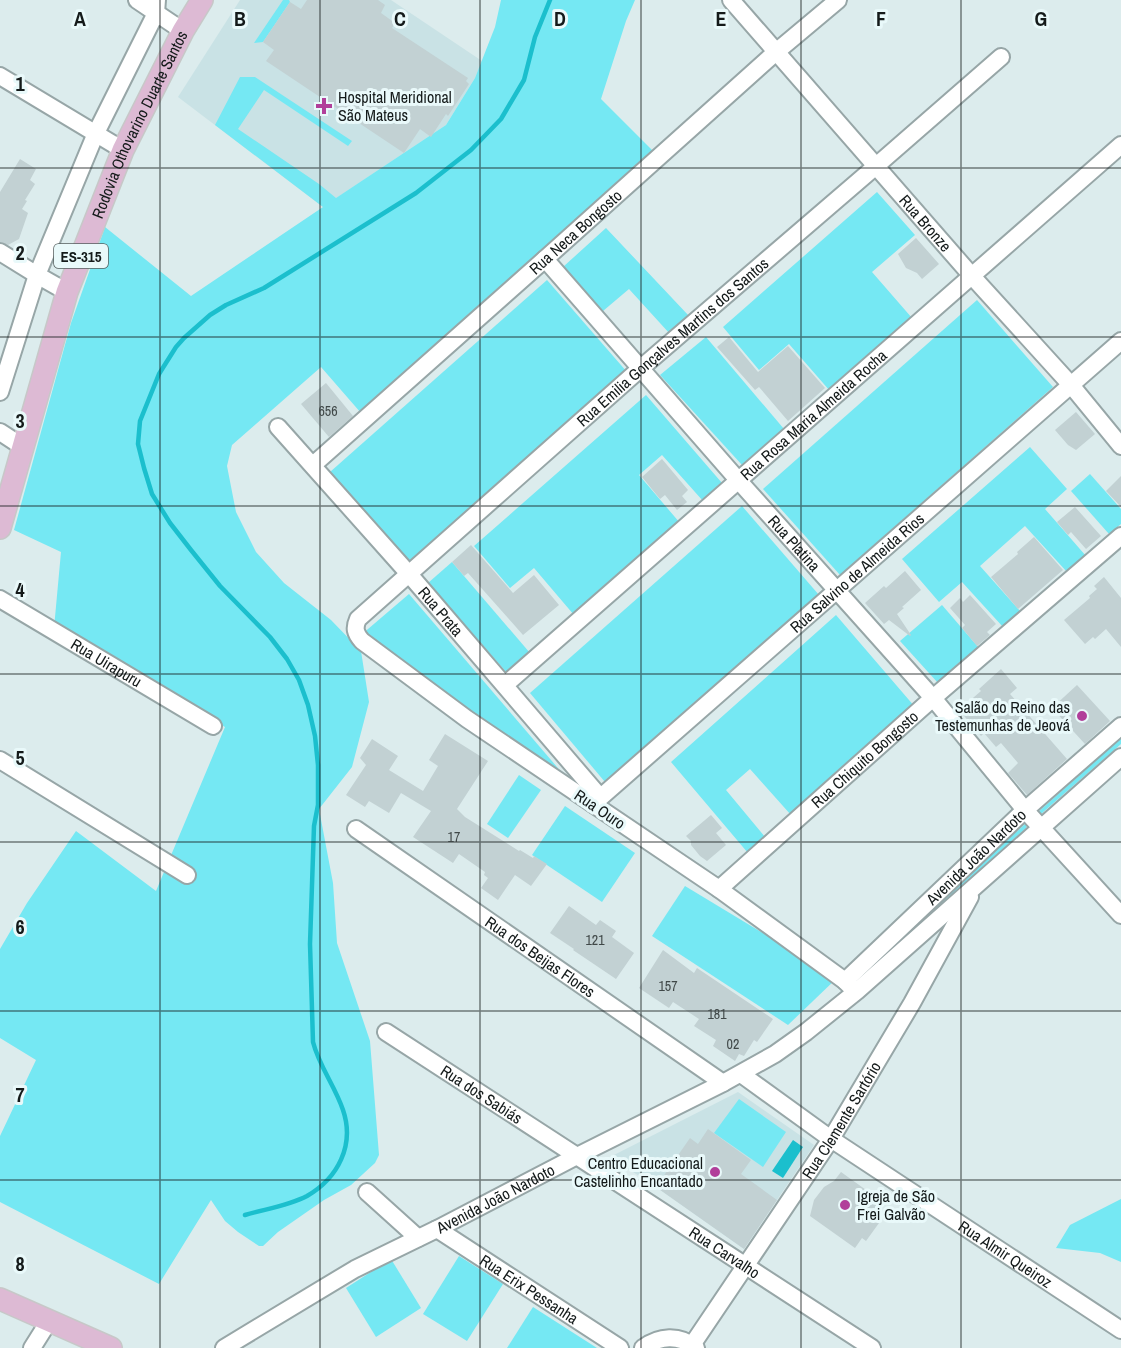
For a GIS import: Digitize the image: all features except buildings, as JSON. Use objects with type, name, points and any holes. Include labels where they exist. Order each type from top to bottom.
[{"type":"main road","name":"Rodovia Othovarino Duarte Santos","points":[[0,528],[67,292],[123,150],[183,31],[202,0]]},
{"type":"main road","points":[[0,1299],[111,1348]]},
{"type":"street","points":[[136,0],[157,6],[183,31]]},
{"type":"street","name":"Rua Bronze","points":[[731,0],[971,275],[1071,385],[1121,446]]},
{"type":"street","name":"Rua Neca Bongosto","points":[[313,465],[776,52],[838,0]]},
{"type":"street","points":[[0,392],[37,275],[96,133],[157,6]]},
{"type":"street","name":"Rua Emilia Gonçalves Martins dos Santos","points":[[357,634],[355,628],[358,619],[641,368],[1001,57]]},
{"type":"street","points":[[0,76],[123,150]]},
{"type":"street","name":"Rua Rosa Maria Almeida Rocha","points":[[505,685],[1121,145]]},
{"type":"street","points":[[0,252],[67,292]]},
{"type":"street","name":"Rua Platina","points":[[545,259],[933,698],[1025,810],[1121,915]]},
{"type":"street","name":"Rua Salvino de Almeida Rios","points":[[596,801],[1121,341]]},
{"type":"street","name":"Rua Prata","points":[[278,427],[505,685],[596,801]]},
{"type":"street","points":[[0,432],[23,447]]},
{"type":"street","name":"Rua Chiquito Bongosto","points":[[719,890],[933,698],[1121,536]]},
{"type":"street","name":"Rua Uirapuru","points":[[0,599],[213,726]]},
{"type":"street","name":"Rua Ouro","points":[[357,634],[362,641],[467,719],[596,801],[851,986]]},
{"type":"street","name":"Avenida João Nardoto","points":[[224,1348],[355,1269],[741,1074],[775,1054],[806,1032],[1025,810],[1121,726]]},
{"type":"street","name":"Avenida João Nardoto","points":[[851,986],[976,886],[1121,757]]},
{"type":"street","points":[[0,760],[187,875]]},
{"type":"street","name":"Rua dos Beijas Flores","points":[[356,829],[723,1083]]},
{"type":"street","name":"Rua Clemente Sartório","points":[[694,1346],[831,1139],[912,1003],[976,886]]},
{"type":"street","name":"Rua dos Sabiás","points":[[386,1032],[577,1156]]},
{"type":"street","name":"Rua Almir Queiroz","points":[[741,1074],[831,1139],[1121,1330]]},
{"type":"street","name":"Rua Carvalho","points":[[577,1156],[872,1348]]},
{"type":"street","points":[[367,1192],[418,1238]]},
{"type":"street","name":"Rua Erix Pessanha","points":[[437,1229],[620,1348]]},
{"type":"street","points":[[32,1348],[49,1321]]},
{"type":"street","points":[[643,1348],[660,1339],[671,1338],[694,1346]]},
{"type":"shaded area","name":"Hospital Meridional São Mateus","points":[[240,0],[391,0],[482,61],[475,78],[446,125],[323,207],[178,97]]},
{"type":"shaded area","points":[[283,0],[290,2],[263,42],[254,43]]},
{"type":"shaded area","points":[[501,0],[635,0],[601,99],[656,154],[361,413],[321,367],[232,445],[227,466],[236,512],[256,552],[284,583],[331,620],[361,651],[369,702],[352,767],[319,809],[333,883],[337,943],[370,1041],[379,1155],[375,1163],[351,1185],[324,1200],[278,1232],[263,1246],[259,1246],[225,1221],[211,1200],[159,1284],[0,1202],[0,1136],[36,1060],[0,1038],[0,949],[27,903],[76,831],[156,891],[225,727],[54,628],[61,552],[14,530],[71,323],[105,227],[191,296],[323,207],[215,125],[240,77],[255,77],[352,141],[348,146],[264,90],[238,129],[336,198],[446,125],[475,78],[495,27]]},
{"type":"shaded area","points":[[877,192],[915,235],[872,272],[912,318],[830,391],[789,344],[759,370],[723,327]]},
{"type":"shaded area","points":[[606,228],[689,316],[670,334],[629,289],[603,311],[563,267]]},
{"type":"shaded area","points":[[547,280],[627,372],[410,563],[330,472]]},
{"type":"shaded area","points":[[977,300],[1053,387],[840,575],[763,489]]},
{"type":"shaded area","points":[[706,337],[784,429],[742,465],[660,375]]},
{"type":"shaded area","points":[[646,395],[722,483],[703,501],[662,455],[639,475],[680,523],[574,615],[534,568],[510,588],[474,546]]},
{"type":"shaded area","points":[[1030,447],[1067,489],[1045,509],[1086,556],[1067,572],[1025,526],[980,566],[1020,611],[1003,627],[962,582],[939,602],[902,559]]},
{"type":"shaded area","points":[[1090,474],[1121,509],[1121,524],[1109,534],[1071,491]]},
{"type":"shaded area","points":[[742,506],[819,595],[605,782],[530,693]]},
{"type":"shaded area","points":[[452,562],[530,653],[507,673],[428,583]]},
{"type":"shaded area","points":[[409,594],[563,774],[361,635]]},
{"type":"shaded area","points":[[942,605],[979,648],[938,683],[900,641]]},
{"type":"shaded area","points":[[836,615],[915,707],[791,815],[750,769],[726,790],[765,837],[748,853],[671,762]]},
{"type":"shaded area","points":[[1121,738],[1121,744],[1040,815],[1037,813]]},
{"type":"shaded area","points":[[519,775],[541,790],[508,838],[487,824]]},
{"type":"shaded area","points":[[565,806],[635,853],[602,902],[532,855]]},
{"type":"shaded area","points":[[1025,824],[1026,828],[859,978],[858,975]]},
{"type":"shaded area","points":[[685,886],[837,978],[788,1025],[652,936]]},
{"type":"shaded area","name":"Centro Educacional Castelinho Encantado","points":[[738,1092],[814,1145],[744,1249],[610,1157]]},
{"type":"shaded area","points":[[739,1099],[786,1132],[763,1167],[714,1133]]},
{"type":"shaded area","points":[[793,1140],[803,1147],[783,1178],[772,1171]]},
{"type":"shaded area","points":[[1121,1199],[1121,1262],[1100,1253],[1056,1248],[1070,1225]]},
{"type":"shaded area","points":[[459,1256],[503,1284],[467,1341],[423,1314]]},
{"type":"shaded area","points":[[391,1259],[421,1308],[376,1337],[346,1288]]},
{"type":"shaded area","points":[[533,1307],[597,1348],[507,1348]]},
{"type":"waterway","points":[[245,1215],[284,1205],[318,1189],[335,1170],[345,1148],[347,1136],[343,1110],[313,1042],[310,944],[314,826],[318,805],[315,736],[299,680],[287,659],[270,637],[220,586],[170,523],[152,494],[138,444],[140,421],[159,374],[176,347],[210,315],[264,288],[416,193],[471,150],[501,119],[524,80],[535,37],[550,0]]},
{"type":"place","name":"Hospital Meridional São Mateus","points":[[324,106]]},
{"type":"place","name":"Salão do Reino das Testemunhas de Jeová","points":[[1082,716]]},
{"type":"place","name":"Centro Educacional Castelinho Encantado","points":[[715,1172]]},
{"type":"place","name":"Igreja de São Frei Galvão","points":[[845,1205]]}]
